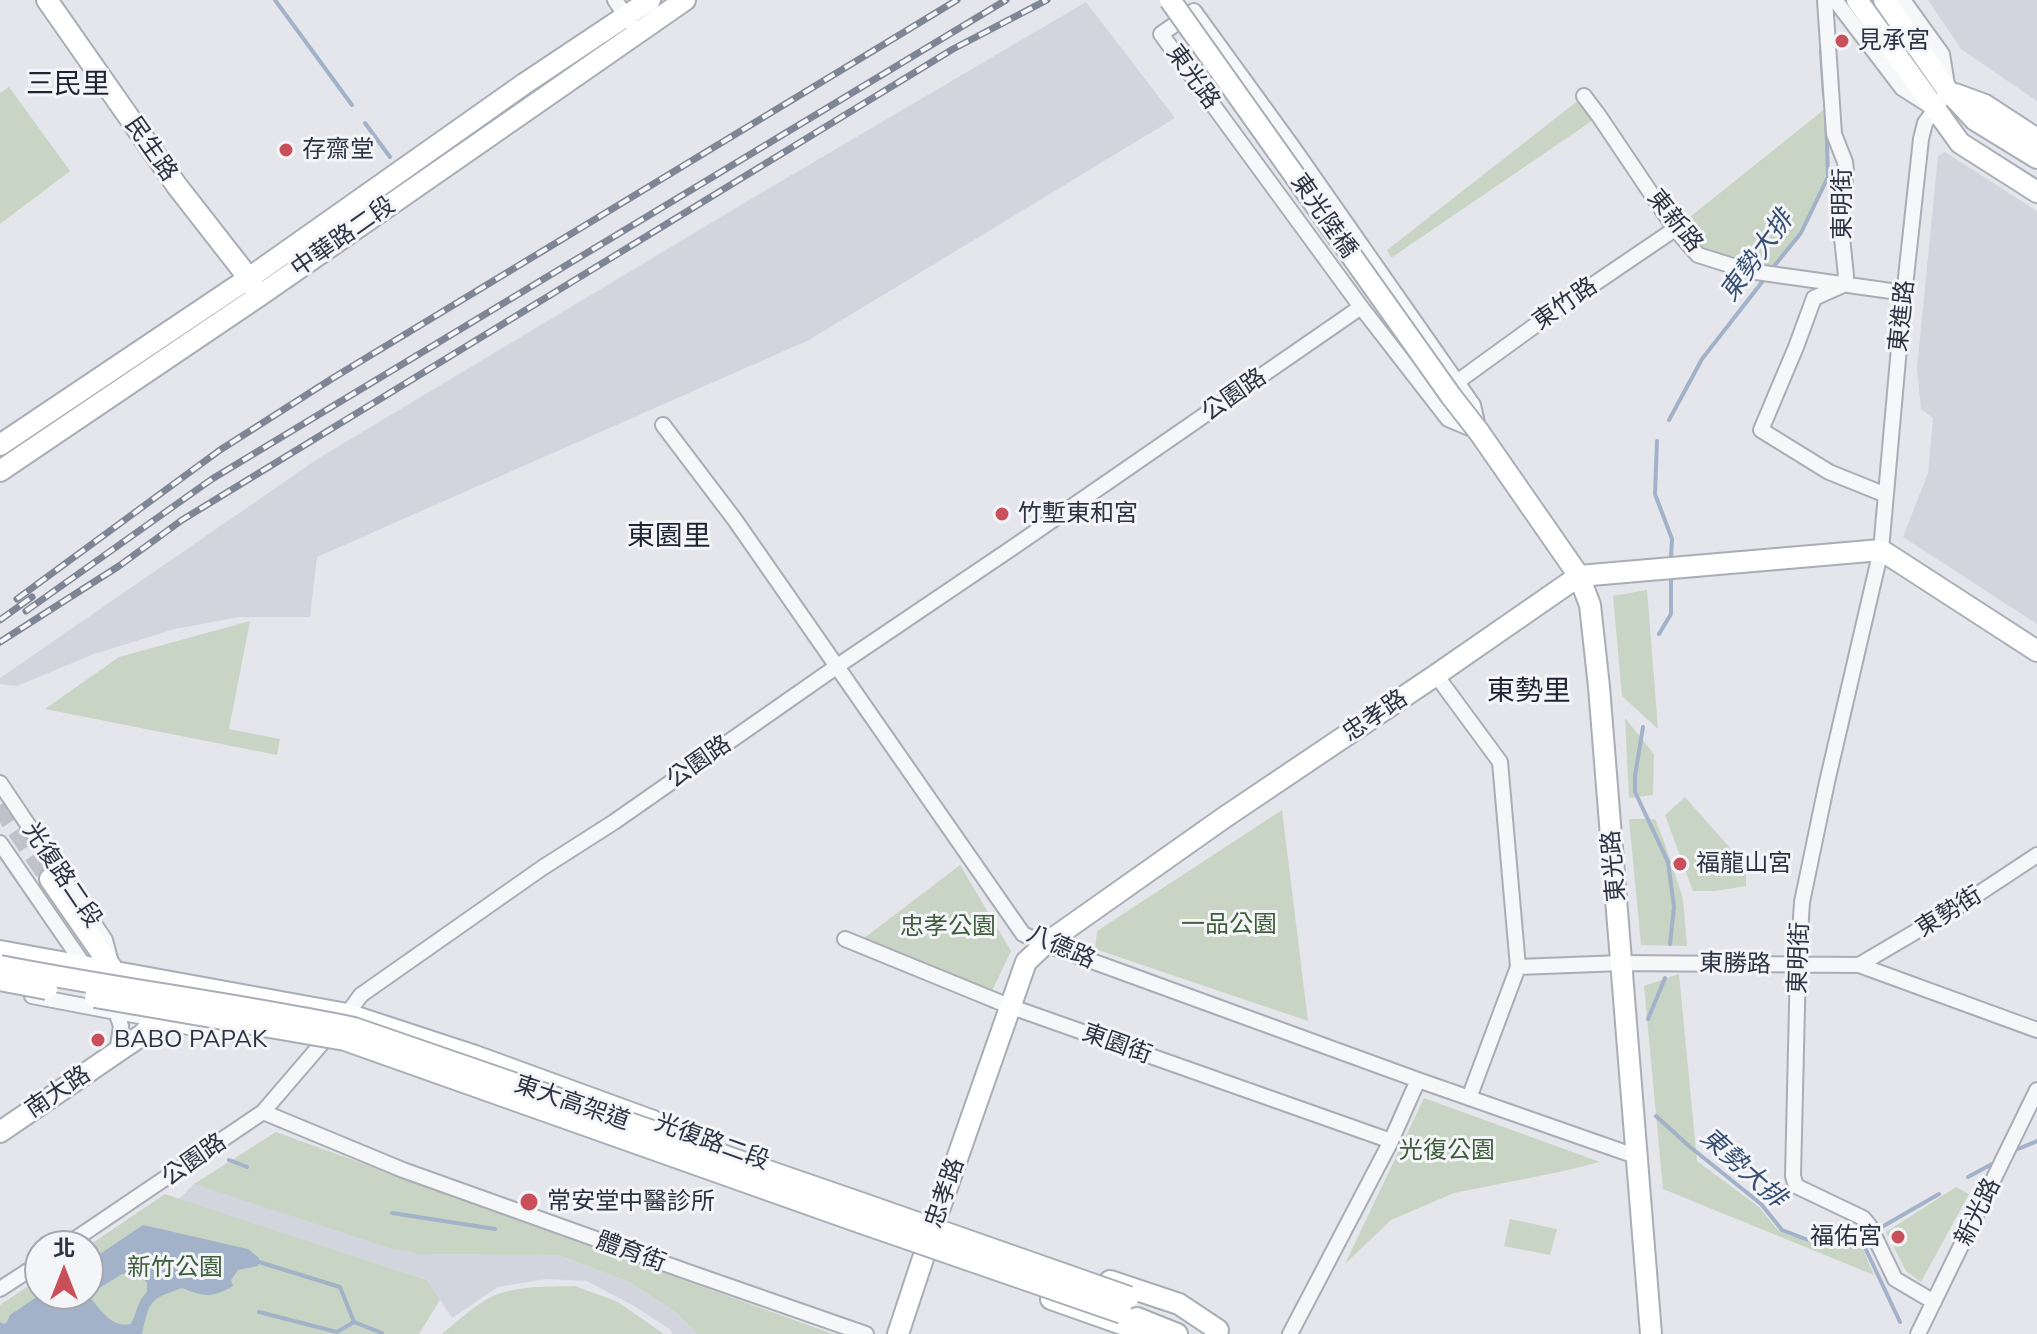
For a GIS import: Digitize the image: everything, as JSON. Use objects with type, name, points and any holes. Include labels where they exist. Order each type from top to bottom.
[{"type":"main road","name":"民生路","points":[[47,0],[177,186],[254,287]]},
{"type":"main road","name":"中華路二段","points":[[0,471],[650,0]]},
{"type":"main road","name":"中華路二段","points":[[626,16],[685,0]]},
{"type":"main road","name":"東光陸橋","points":[[1170,0],[1479,432]]},
{"type":"main road","points":[[1857,0],[1960,143],[2037,192]]},
{"type":"main road","points":[[1884,0],[1948,91],[1975,120],[2037,158]]},
{"type":"main road","points":[[1948,91],[1985,105],[2037,139]]},
{"type":"main road","points":[[1934,109],[2037,176]]},
{"type":"main road","name":"中華路二段","points":[[0,445],[254,287]]},
{"type":"main road","name":"東光路","points":[[1479,432],[1579,576],[1590,605],[1651,1334]]},
{"type":"main road","points":[[1881,550],[2037,651]]},
{"type":"main road","name":"忠孝路","points":[[898,1334],[1009,1006],[1026,962],[1045,944],[1225,817],[1579,576],[1881,550]]},
{"type":"main road","name":"光復路二段","points":[[50,879],[113,971]]},
{"type":"main road","points":[[0,951],[84,966]]},
{"type":"main road","name":"東大高架道","points":[[0,966],[354,1028],[861,1203],[1126,1305]]},
{"type":"main road","name":"光復路二段","points":[[84,966],[347,1014],[1179,1304],[1224,1332]]},
{"type":"main road","points":[[113,971],[157,1019],[195,986]]},
{"type":"main road","name":"東大高架道","points":[[0,980],[345,1040],[856,1221],[1126,1305]]},
{"type":"main road","name":"光復路二段","points":[[157,1019],[321,1044],[354,1052],[1150,1334]]},
{"type":"main road","name":"南大路","points":[[0,1132],[117,1053],[157,1019]]},
{"type":"main road","points":[[465,1083],[489,1081],[859,1213],[925,1254]]},
{"type":"main road","points":[[1126,1305],[1177,1334]]},
{"type":"main road","name":"光復路二段","points":[[1126,1305],[1224,1332]]},
{"type":"street","name":"東明街","points":[[1825,0],[1834,134],[1846,170],[1840,218],[1847,269],[1843,285]]},
{"type":"street","points":[[1835,0],[1902,88],[1934,109]]},
{"type":"street","points":[[1903,0],[1942,54],[1948,91]]},
{"type":"street","name":"東光路","points":[[1194,11],[1473,405],[1479,432],[1448,419],[1361,307],[1161,34],[1194,11]]},
{"type":"street","name":"東進路","points":[[1881,550],[1921,139],[1925,123],[1948,91]]},
{"type":"street","name":"東新路","points":[[1584,96],[1675,229],[1698,255],[1749,271],[1905,293]]},
{"type":"street","points":[[1283,202],[1315,179]]},
{"type":"street","name":"東竹路","points":[[1457,382],[1675,229]]},
{"type":"street","points":[[1843,285],[1814,298],[1761,430],[1829,472],[1886,495]]},
{"type":"street","name":"公園路","points":[[89,1230],[263,1112],[361,995],[1361,307]]},
{"type":"street","name":"八德路","points":[[663,425],[735,520],[1023,934],[1418,1080],[1638,1157]]},
{"type":"street","name":"東明街","points":[[1881,550],[1802,902],[1793,1176],[1796,1186],[1863,1218],[1895,1279],[1934,1302]]},
{"type":"street","points":[[1436,675],[1500,762],[1518,967],[1469,1098]]},
{"type":"street","name":"光復路二段","points":[[0,783],[105,940],[113,971]]},
{"type":"street","name":"光復路二段","points":[[0,843],[116,1012],[157,1019]]},
{"type":"street","name":"東勢街","points":[[1859,965],[1966,902],[2037,855]]},
{"type":"street","name":"東園街","points":[[845,939],[1009,1006],[1391,1141]]},
{"type":"street","points":[[0,944],[73,958],[84,966],[92,982],[90,994],[75,1004]]},
{"type":"street","name":"東勝路","points":[[1518,967],[1622,963],[1859,965],[2037,1030]]},
{"type":"street","points":[[0,990],[116,1012]]},
{"type":"street","name":"南大路","points":[[116,1012],[121,1026],[117,1053]]},
{"type":"street","points":[[1290,1334],[1391,1141],[1418,1080]]},
{"type":"street","name":"新光路","points":[[1918,1334],[2037,1090]]},
{"type":"street","name":"體育街","points":[[263,1112],[403,1170],[866,1334]]},
{"type":"street","points":[[0,1289],[24,1273]]},
{"type":"shaded area","points":[[1928,0],[2037,0],[2037,101],[1961,49]]},
{"type":"shaded area","points":[[1086,2],[1175,118],[809,340],[317,557],[310,617],[240,617],[175,629],[94,654],[17,686],[0,684],[0,678],[319,458]]},
{"type":"shaded area","points":[[1945,152],[2037,211],[2037,624],[1903,537],[1928,473],[1933,418],[1921,409],[1917,368],[1938,156]]},
{"type":"shaded area","points":[[194,1184],[417,1254],[559,1255],[629,1282],[674,1311],[698,1334],[672,1334],[671,1330],[634,1306],[587,1281],[546,1279],[498,1287],[452,1318],[427,1280],[179,1199]]},
{"type":"green space","points":[[9,87],[70,171],[0,224],[0,93]]},
{"type":"green space","points":[[1584,96],[1599,116],[1391,258],[1387,250]]},
{"type":"green space","points":[[1826,108],[1828,177],[1801,233],[1769,274],[1698,255],[1675,229]]},
{"type":"green space","points":[[1647,590],[1658,729],[1622,696],[1613,596]]},
{"type":"green space","points":[[250,621],[229,729],[280,739],[277,755],[45,709],[119,657]]},
{"type":"green space","points":[[1625,718],[1654,754],[1653,795],[1629,798]]},
{"type":"green space","points":[[1685,797],[1746,866],[1746,886],[1693,891],[1665,815]]},
{"type":"green space","name":"一品公園","points":[[1282,810],[1308,1021],[1095,949],[1097,931]]},
{"type":"green space","points":[[1629,819],[1655,819],[1683,899],[1687,946],[1641,945]]},
{"type":"green space","name":"忠孝公園","points":[[960,865],[1011,951],[992,991],[863,939]]},
{"type":"green space","points":[[1679,974],[1697,1161],[1759,1207],[1778,1230],[1815,1244],[1845,1238],[1860,1242],[1874,1275],[1663,1189],[1644,986]]},
{"type":"green space","name":"光復公園","points":[[1424,1098],[1600,1162],[1454,1193],[1391,1220],[1345,1264]]},
{"type":"green space","points":[[276,1132],[480,1206],[484,1202],[506,1216],[833,1334],[698,1334],[674,1311],[629,1282],[559,1255],[417,1254],[393,1249],[194,1184]]},
{"type":"green space","points":[[1956,1187],[1969,1194],[1921,1282],[1906,1271],[1886,1232]]},
{"type":"green space","name":"新竹公園","points":[[165,1194],[427,1280],[440,1300],[419,1334],[0,1334],[0,1305],[24,1289],[24,1310],[104,1310],[104,1235]]},
{"type":"green space","points":[[1510,1219],[1557,1229],[1550,1255],[1504,1246]]},
{"type":"green space","points":[[575,1286],[618,1302],[664,1334],[442,1334],[473,1309],[503,1292]]},
{"type":"water","points":[[143,1225],[248,1249],[259,1258],[258,1266],[238,1270],[231,1280],[233,1286],[219,1293],[202,1294],[182,1288],[163,1295],[149,1307],[142,1334],[0,1334],[0,1322],[7,1322],[10,1315],[24,1306],[24,1310],[100,1310],[118,1323],[131,1324],[147,1292],[147,1283],[139,1274],[122,1274],[104,1285],[104,1251]]},
{"type":"waterway","points":[[275,0],[352,105]]},
{"type":"waterway","name":"東勢大排","points":[[1821,50],[1824,95]]},
{"type":"waterway","name":"東勢大排","points":[[1771,270],[1801,233],[1828,177],[1826,111]]},
{"type":"waterway","points":[[365,123],[390,157]]},
{"type":"waterway","name":"東勢大排","points":[[1669,420],[1702,359],[1766,277]]},
{"type":"waterway","name":"東勢大排","points":[[1657,441],[1655,494],[1672,539],[1671,557]]},
{"type":"waterway","name":"東勢大排","points":[[1659,634],[1671,614],[1671,579]]},
{"type":"waterway","name":"東勢大排","points":[[1643,727],[1635,792],[1668,862],[1674,907],[1670,944]]},
{"type":"waterway","name":"東勢大排","points":[[1648,1019],[1665,978]]},
{"type":"waterway","name":"東勢大排","points":[[1656,1116],[1761,1204],[1782,1230],[1811,1241],[1845,1236],[1861,1239],[1900,1322]]},
{"type":"waterway","points":[[2018,1149],[2037,1141]]},
{"type":"waterway","points":[[229,1160],[247,1167]]},
{"type":"waterway","points":[[1968,1177],[1992,1164]]},
{"type":"waterway","points":[[1861,1239],[1939,1194]]},
{"type":"waterway","points":[[392,1213],[495,1229]]},
{"type":"waterway","points":[[259,1262],[340,1287],[354,1322],[382,1333]]},
{"type":"waterway","points":[[259,1312],[337,1332],[354,1322]]},
{"type":"tunnel","points":[[0,805],[50,879]]},
{"type":"railway","points":[[17,599],[220,450],[333,378],[957,0]]},
{"type":"railway","points":[[26,611],[212,479],[1006,0]]},
{"type":"railway","points":[[0,642],[119,566],[182,520],[953,49],[1047,0]]},
{"type":"railway","points":[[0,620],[32,597]]},
{"type":"place","name":"見承宮","points":[[1842,41]]},
{"type":"place","name":"存齋堂","points":[[286,150]]},
{"type":"place","name":"竹塹東和宮","points":[[1002,514]]},
{"type":"place","name":"福龍山宮","points":[[1680,864]]},
{"type":"place","name":"BABO PAPAK","points":[[98,1040]]},
{"type":"place","name":"常安堂中醫診所","points":[[529,1202]]},
{"type":"place","name":"福佑宮","points":[[1898,1237]]},
{"type":"district","name":"三民里","points":[[68,85]]},
{"type":"district","name":"東園里","points":[[669,537]]},
{"type":"district","name":"東勢里","points":[[1529,692]]}]
